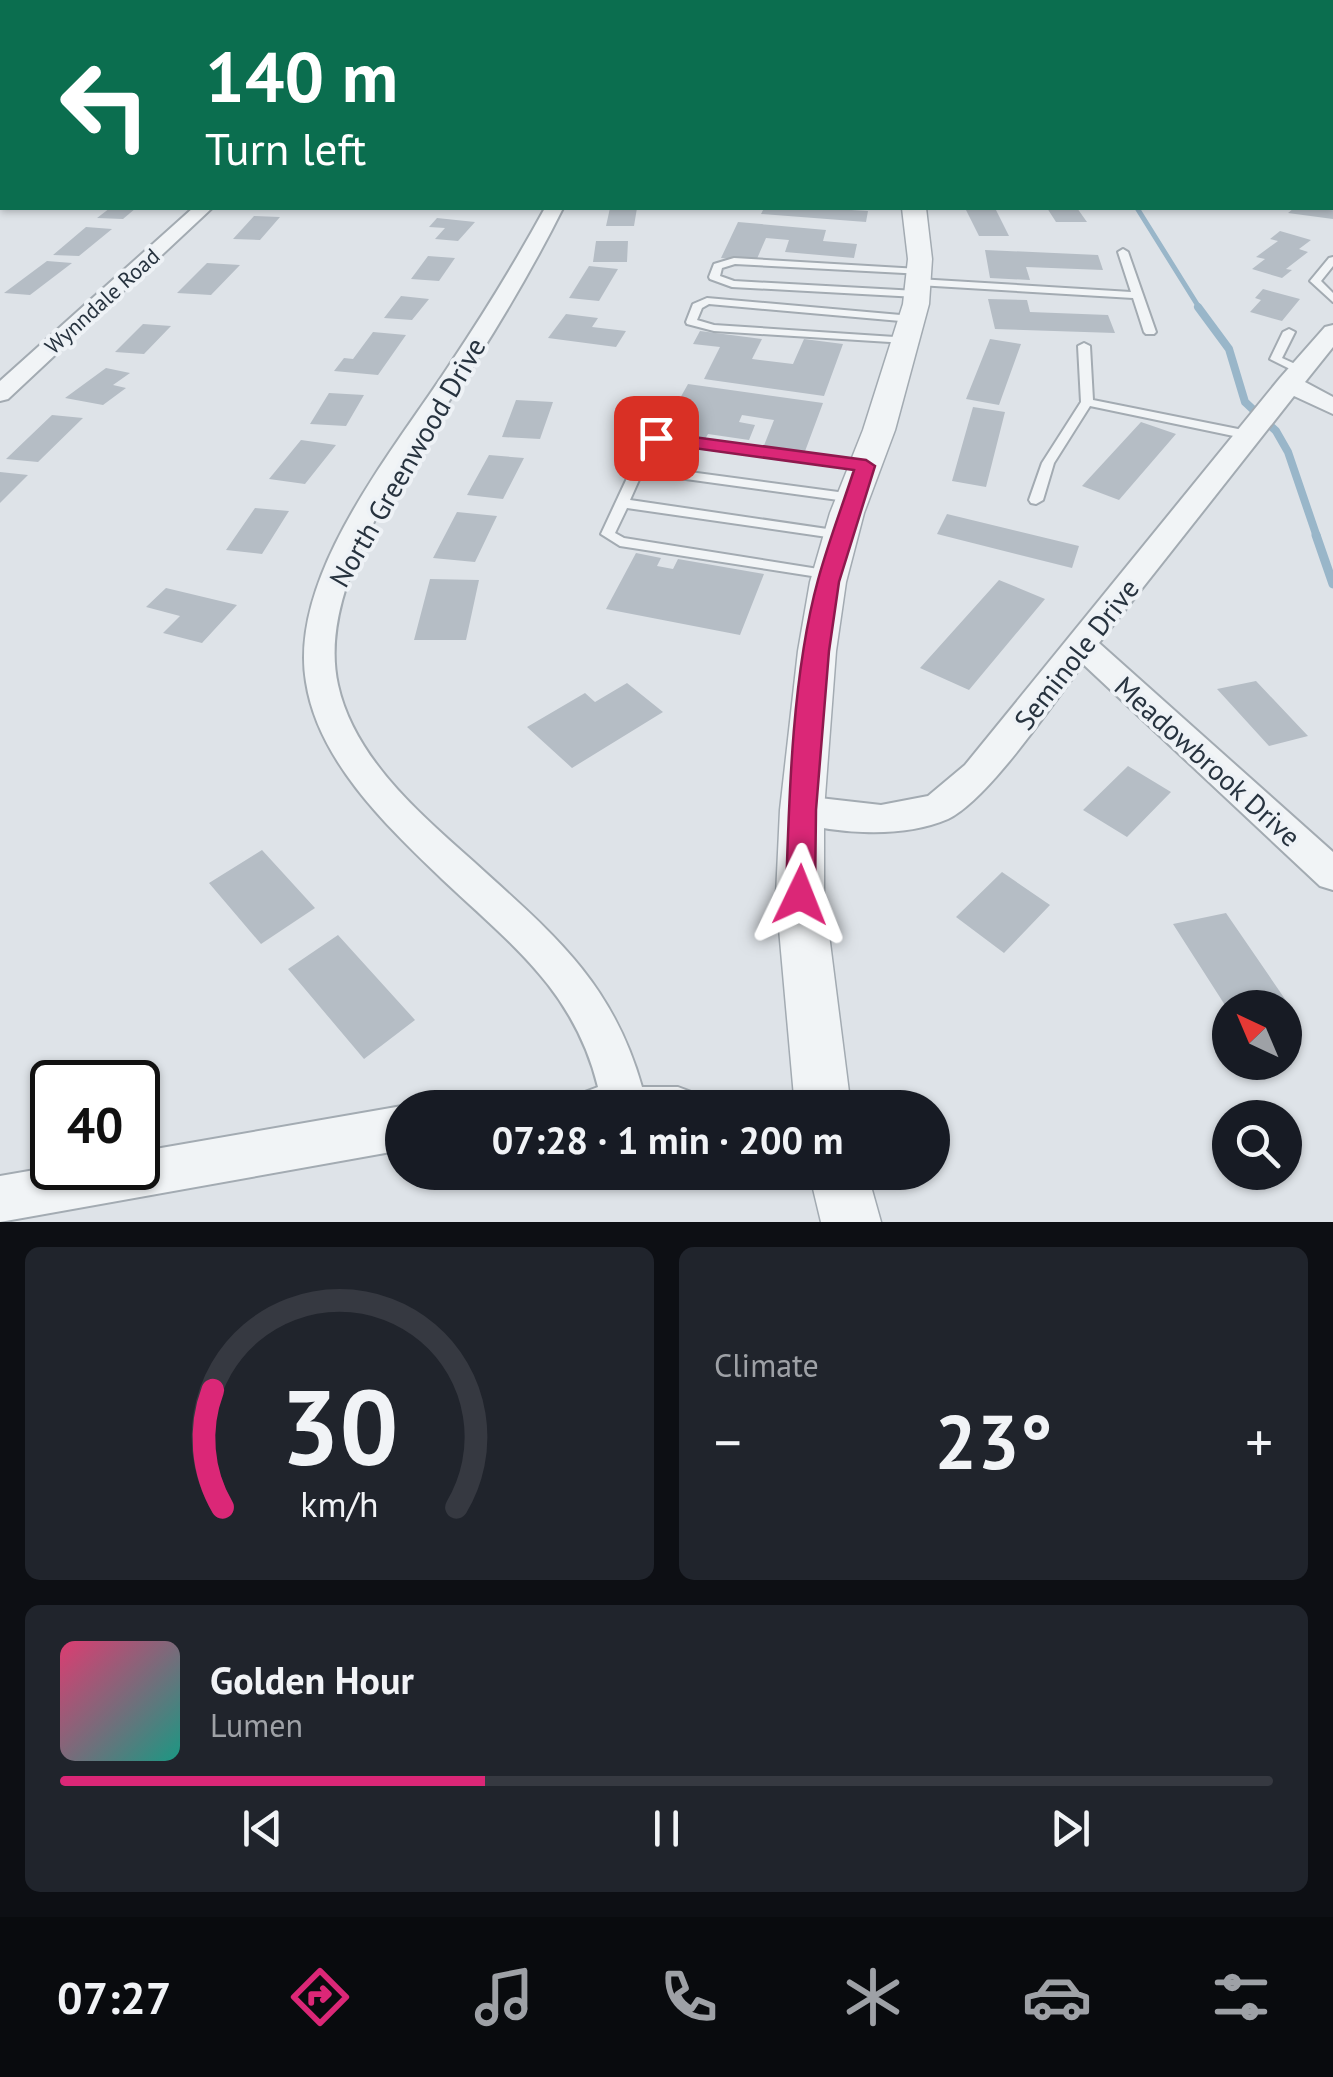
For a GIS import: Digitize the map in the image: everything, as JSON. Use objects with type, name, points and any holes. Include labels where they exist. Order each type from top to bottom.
[{"type":"street","name":"Wynndale Road","points":[[0,394],[201,210]]},
{"type":"street","name":"North Greenwood Drive","points":[[553,210],[521,271],[397,468],[334,580],[318,652],[326,697],[356,761],[374,787],[527,933],[583,997],[605,1038],[610,1090]]},
{"type":"street","points":[[821,1090],[800,895],[802,810],[817,651],[831,574],[915,301],[914,210]]},
{"type":"street","name":"Seminole Drive","points":[[802,810],[881,819],[938,808],[977,774],[1333,332]]},
{"type":"street","points":[[1294,377],[1333,408]]},
{"type":"street","name":"Meadowbrook Drive","points":[[1083,646],[1333,875]]},
{"type":"street","points":[[0,1199],[385,1131]]},
{"type":"street","points":[[842,1190],[850,1222]]},
{"type":"lane","points":[[1123,252],[1135,278],[1134,295],[1150,332]]},
{"type":"lane","points":[[1333,260],[1316,281],[1333,298]]},
{"type":"lane","points":[[734,261],[915,301],[732,284],[714,277],[718,266],[734,261]]},
{"type":"lane","points":[[915,301],[714,328],[691,322],[697,306],[707,300],[915,301],[1134,295]]},
{"type":"lane","points":[[1289,332],[1276,359],[1294,377]]},
{"type":"lane","points":[[1036,500],[1048,463],[1087,402],[1084,346]]},
{"type":"lane","points":[[1087,402],[1257,423]]},
{"type":"lane","points":[[831,574],[612,540],[608,534],[656,438],[853,500]]},
{"type":"lane","points":[[639,469],[853,500]]},
{"type":"lane","points":[[622,503],[853,500]]},
{"type":"building","points":[[107,210],[134,210],[123,219],[97,218]]},
{"type":"building","points":[[610,210],[637,210],[634,226],[606,226]]},
{"type":"building","points":[[763,210],[868,211],[866,222],[761,214]]},
{"type":"building","points":[[966,210],[996,210],[1009,236],[979,236]]},
{"type":"building","points":[[1048,210],[1078,210],[1087,222],[1056,222]]},
{"type":"building","points":[[1333,210],[1333,219],[1288,213]]},
{"type":"building","points":[[254,216],[280,217],[260,240],[233,239]]},
{"type":"building","points":[[437,218],[475,222],[458,241],[435,239],[445,228],[429,227]]},
{"type":"building","points":[[738,222],[826,230],[823,241],[857,244],[854,258],[785,252],[789,240],[766,238],[756,261],[721,258]]},
{"type":"building","points":[[86,227],[112,229],[79,256],[53,255]]},
{"type":"building","points":[[1280,231],[1311,240],[1299,249],[1308,252],[1286,269],[1292,270],[1282,278],[1252,269],[1265,259],[1256,257],[1278,241],[1270,239]]},
{"type":"building","points":[[596,241],[628,241],[627,262],[593,262]]},
{"type":"building","points":[[985,250],[1098,255],[1103,270],[1026,267],[1030,280],[990,278]]},
{"type":"building","points":[[428,256],[455,258],[439,281],[411,279]]},
{"type":"building","points":[[47,261],[72,263],[30,295],[4,293]]},
{"type":"building","points":[[207,263],[240,265],[211,295],[177,293]]},
{"type":"building","points":[[589,266],[618,269],[599,301],[569,298]]},
{"type":"building","points":[[1263,289],[1300,299],[1282,321],[1250,312],[1261,300],[1255,298]]},
{"type":"building","points":[[401,296],[429,299],[412,320],[384,318]]},
{"type":"building","points":[[988,299],[1027,300],[1030,312],[1108,315],[1115,333],[995,329]]},
{"type":"building","points":[[566,314],[598,318],[592,327],[626,331],[616,347],[548,338]]},
{"type":"building","points":[[143,324],[171,326],[144,354],[115,352]]},
{"type":"building","points":[[700,331],[762,339],[752,359],[793,364],[804,339],[843,344],[824,396],[704,379],[720,347],[693,344]]},
{"type":"building","points":[[373,332],[406,335],[378,375],[334,371],[344,358],[353,359]]},
{"type":"building","points":[[990,339],[1021,344],[999,405],[966,399]]},
{"type":"building","points":[[106,368],[130,373],[113,385],[126,388],[103,405],[65,398]]},
{"type":"building","points":[[688,384],[823,403],[804,454],[763,448],[774,420],[742,415],[739,422],[755,425],[749,440],[708,434],[704,441],[660,434]]},
{"type":"building","points":[[329,393],[364,395],[346,426],[310,424]]},
{"type":"building","points":[[516,400],[553,402],[540,439],[502,437]]},
{"type":"building","points":[[973,407],[1005,412],[986,487],[952,481]]},
{"type":"building","points":[[52,415],[83,418],[38,462],[6,459]]},
{"type":"building","points":[[1141,422],[1176,434],[1119,500],[1082,486]]},
{"type":"building","points":[[301,440],[336,445],[305,484],[269,479]]},
{"type":"building","points":[[489,455],[524,458],[503,499],[467,495]]},
{"type":"building","points":[[0,472],[28,475],[0,503]]},
{"type":"building","points":[[255,508],[289,511],[262,554],[226,550]]},
{"type":"building","points":[[457,512],[497,516],[475,562],[433,558]]},
{"type":"building","points":[[947,514],[1079,546],[1072,568],[937,534]]},
{"type":"building","points":[[636,553],[661,558],[657,566],[673,569],[678,559],[764,574],[740,635],[606,609]]},
{"type":"building","points":[[430,579],[479,580],[466,640],[414,640]]},
{"type":"building","points":[[999,580],[1045,599],[969,690],[920,668]]},
{"type":"building","points":[[166,588],[237,605],[202,643],[163,633],[180,616],[146,607]]},
{"type":"building","points":[[1256,681],[1308,736],[1269,746],[1217,689]]},
{"type":"building","points":[[627,683],[663,712],[572,768],[527,727],[585,693],[595,702]]},
{"type":"building","points":[[1128,766],[1171,792],[1127,837],[1083,810]]},
{"type":"building","points":[[262,850],[315,908],[261,944],[209,883]]},
{"type":"building","points":[[1002,872],[1050,905],[1004,953],[956,917]]},
{"type":"building","points":[[1226,913],[1279,990],[1215,990],[1173,924]]},
{"type":"building","points":[[338,935],[415,1020],[364,1059],[288,969]]},
{"type":"waterway","points":[[1138,210],[1200,309]]},
{"type":"waterway","points":[[1198,307],[1229,349],[1245,402],[1276,431],[1288,452],[1317,537]]},
{"type":"waterway","points":[[1316,535],[1333,584]]},
{"type":"route","points":[[656,438],[866,466],[847,513],[828,582],[817,651],[802,810],[800,895]]}]
